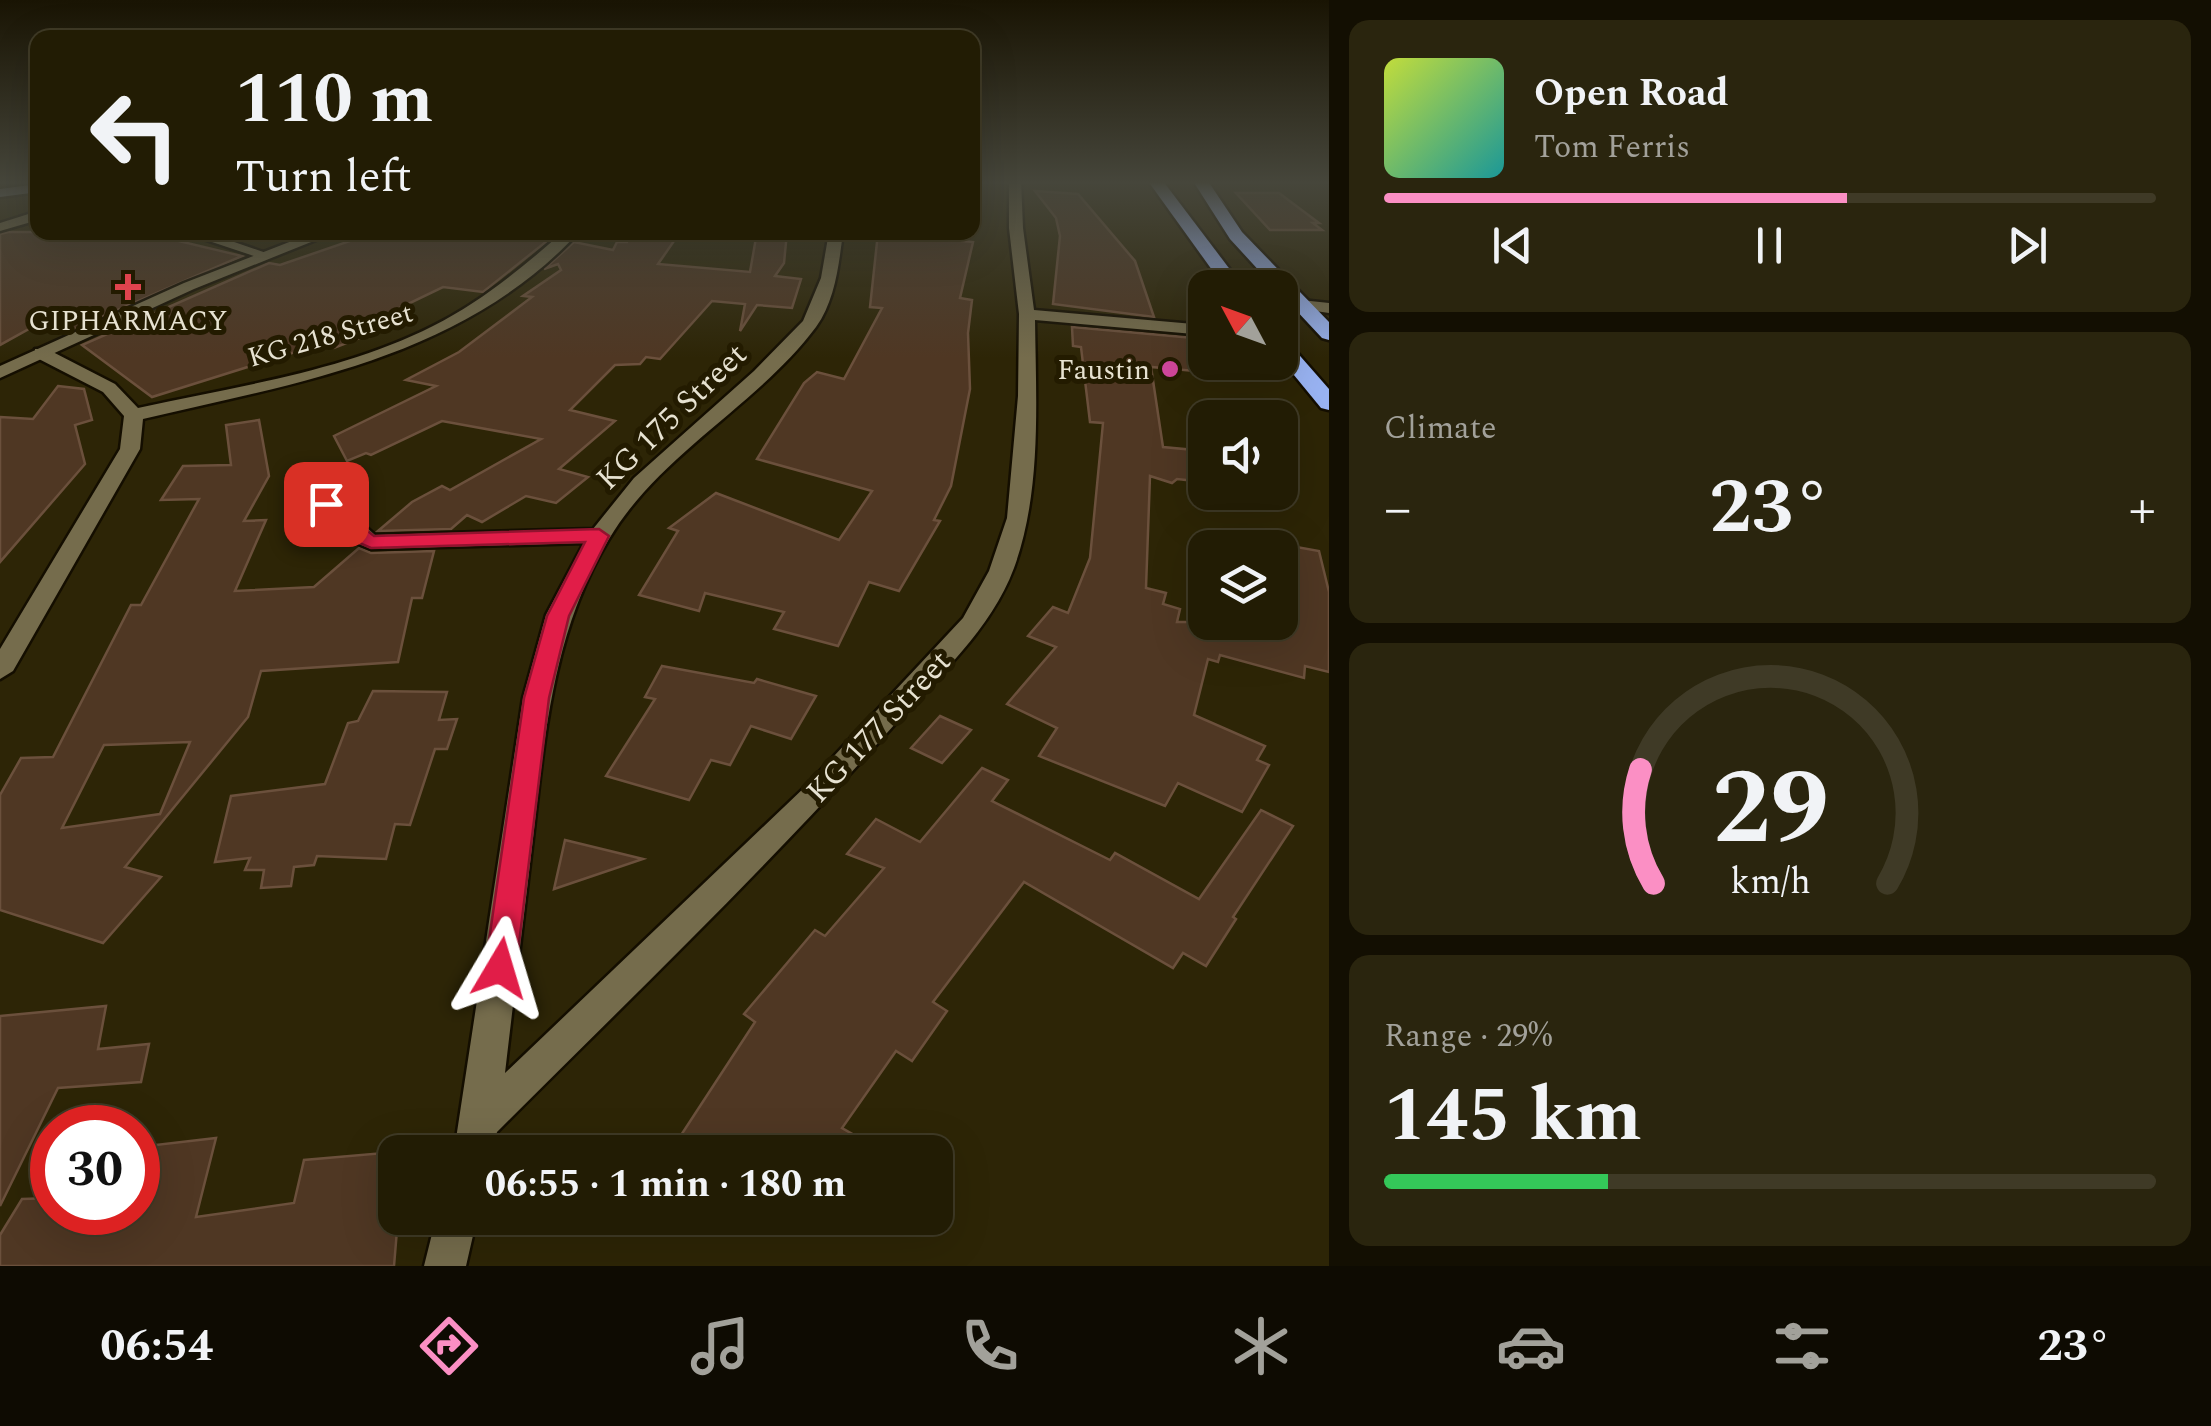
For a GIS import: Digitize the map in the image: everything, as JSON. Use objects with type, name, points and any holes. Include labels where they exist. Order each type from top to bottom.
[{"type":"highway","points":[[1199,240],[1221,270]]},
{"type":"highway","points":[[1240,240],[1328,334]]},
{"type":"highway","points":[[1298,367],[1328,403]]},
{"type":"street","points":[[215,240],[265,255]]},
{"type":"street","points":[[0,373],[307,240]]},
{"type":"street","name":"KG 218 Street","points":[[134,415],[405,345],[486,302],[562,240]]},
{"type":"street","name":"KG 175 Street","points":[[480,1123],[536,698],[558,616],[599,536],[641,482],[760,376],[810,323],[830,278],[835,240]]},
{"type":"street","name":"KG 177 Street","points":[[480,1123],[816,794],[973,622],[1002,571],[1018,518],[1027,396],[1027,314],[1018,240]]},
{"type":"street","points":[[1301,305],[1328,308]]},
{"type":"street","points":[[1027,314],[1188,328]]},
{"type":"street","points":[[0,671],[130,450],[134,415],[109,388],[41,352]]},
{"type":"street","points":[[326,504],[357,535],[371,542],[599,536]]},
{"type":"street","points":[[477,1135],[480,1123]]},
{"type":"street","points":[[446,1266],[453,1235]]},
{"type":"building","points":[[0,240],[175,240],[242,256],[65,333],[47,319],[0,345]]},
{"type":"building","points":[[352,240],[548,240],[483,292],[443,287],[360,327],[373,333],[334,348],[324,343],[152,397],[82,345],[269,263],[280,265]]},
{"type":"building","points":[[756,240],[786,240],[784,263],[775,276],[801,279],[792,308],[757,305],[740,331],[745,304],[712,301],[660,359],[646,357],[640,364],[615,365],[570,410],[615,421],[559,469],[588,477],[556,503],[526,496],[482,522],[467,515],[451,529],[378,531],[412,502],[442,486],[450,490],[541,439],[442,421],[371,455],[366,453],[347,461],[334,436],[436,386],[406,380],[459,352],[532,297],[523,296],[561,270],[558,264],[544,269],[574,242],[613,250],[617,242],[674,241],[658,264],[750,272]]},
{"type":"building","points":[[877,240],[973,242],[960,298],[972,300],[968,333],[970,389],[951,486],[934,520],[940,521],[899,591],[869,582],[838,646],[774,629],[784,612],[705,593],[699,611],[639,595],[678,531],[669,528],[716,493],[839,540],[872,491],[757,459],[804,383],[817,372],[844,379],[882,308],[870,307]]},
{"type":"building","points":[[1060,240],[1117,240],[1135,261],[1154,317],[1053,304]]},
{"type":"building","points":[[1072,327],[1188,337],[1188,370],[1151,367],[1163,447],[1188,449],[1188,480],[1177,479],[1172,483],[1150,476],[1146,588],[1166,593],[1163,604],[1180,609],[1177,622],[1188,622],[1188,640],[1298,640],[1298,547],[1319,551],[1329,592],[1329,672],[1305,666],[1304,678],[1220,655],[1218,662],[1208,659],[1194,715],[1265,746],[1257,760],[1269,765],[1242,812],[1178,783],[1165,806],[1039,756],[1057,728],[1007,704],[1056,647],[1028,636],[1053,607],[1068,613],[1090,558],[1103,423],[1090,422],[1081,347],[1073,346]]},
{"type":"building","points":[[58,386],[84,389],[92,420],[75,425],[85,464],[0,562],[0,417],[33,419]]},
{"type":"building","points":[[259,420],[269,476],[244,521],[266,520],[235,591],[314,587],[359,548],[371,553],[434,551],[422,598],[412,598],[398,662],[261,671],[248,717],[125,867],[161,877],[103,943],[0,910],[0,795],[21,758],[53,757],[131,605],[141,605],[199,499],[161,500],[183,466],[231,465],[226,425]],"holes":[[[190,742],[160,814],[62,828],[104,745]]]},
{"type":"building","points":[[662,666],[754,683],[757,679],[816,696],[791,739],[751,726],[730,765],[711,760],[689,800],[606,776],[655,699],[645,697]]},
{"type":"building","points":[[373,691],[447,692],[439,720],[457,719],[447,749],[435,749],[410,825],[395,824],[386,859],[317,856],[314,865],[294,867],[291,886],[261,888],[264,870],[245,870],[250,858],[215,862],[231,796],[325,784],[348,723],[358,721]]},
{"type":"building","points":[[940,716],[971,730],[942,763],[911,748]]},
{"type":"building","points":[[982,768],[1008,780],[992,801],[1110,860],[1115,853],[1199,899],[1261,810],[1293,826],[1206,966],[1183,953],[1173,968],[1024,882],[933,1002],[947,1011],[912,1061],[896,1051],[842,1128],[854,1135],[681,1135],[755,1022],[744,1014],[815,930],[825,936],[884,868],[847,854],[876,819],[920,842]]},
{"type":"building","points":[[565,840],[643,859],[554,889]]},
{"type":"building","points":[[106,1006],[98,1049],[149,1044],[141,1082],[58,1088],[50,1105],[30,1105],[30,1145],[0,1206],[0,1016]]},
{"type":"building","points":[[216,1138],[196,1217],[294,1203],[304,1160],[378,1153],[378,1235],[397,1235],[394,1266],[0,1266],[0,1235],[22,1199],[30,1199],[30,1235],[160,1235],[160,1144]]},
{"type":"place","name":"GIPHARMACY","points":[[128,287]]},
{"type":"place","name":"Faustin","points":[[1170,369]]},
{"type":"route","points":[[326,504],[357,535],[371,542],[599,536],[558,616],[536,698],[500,968]]}]
